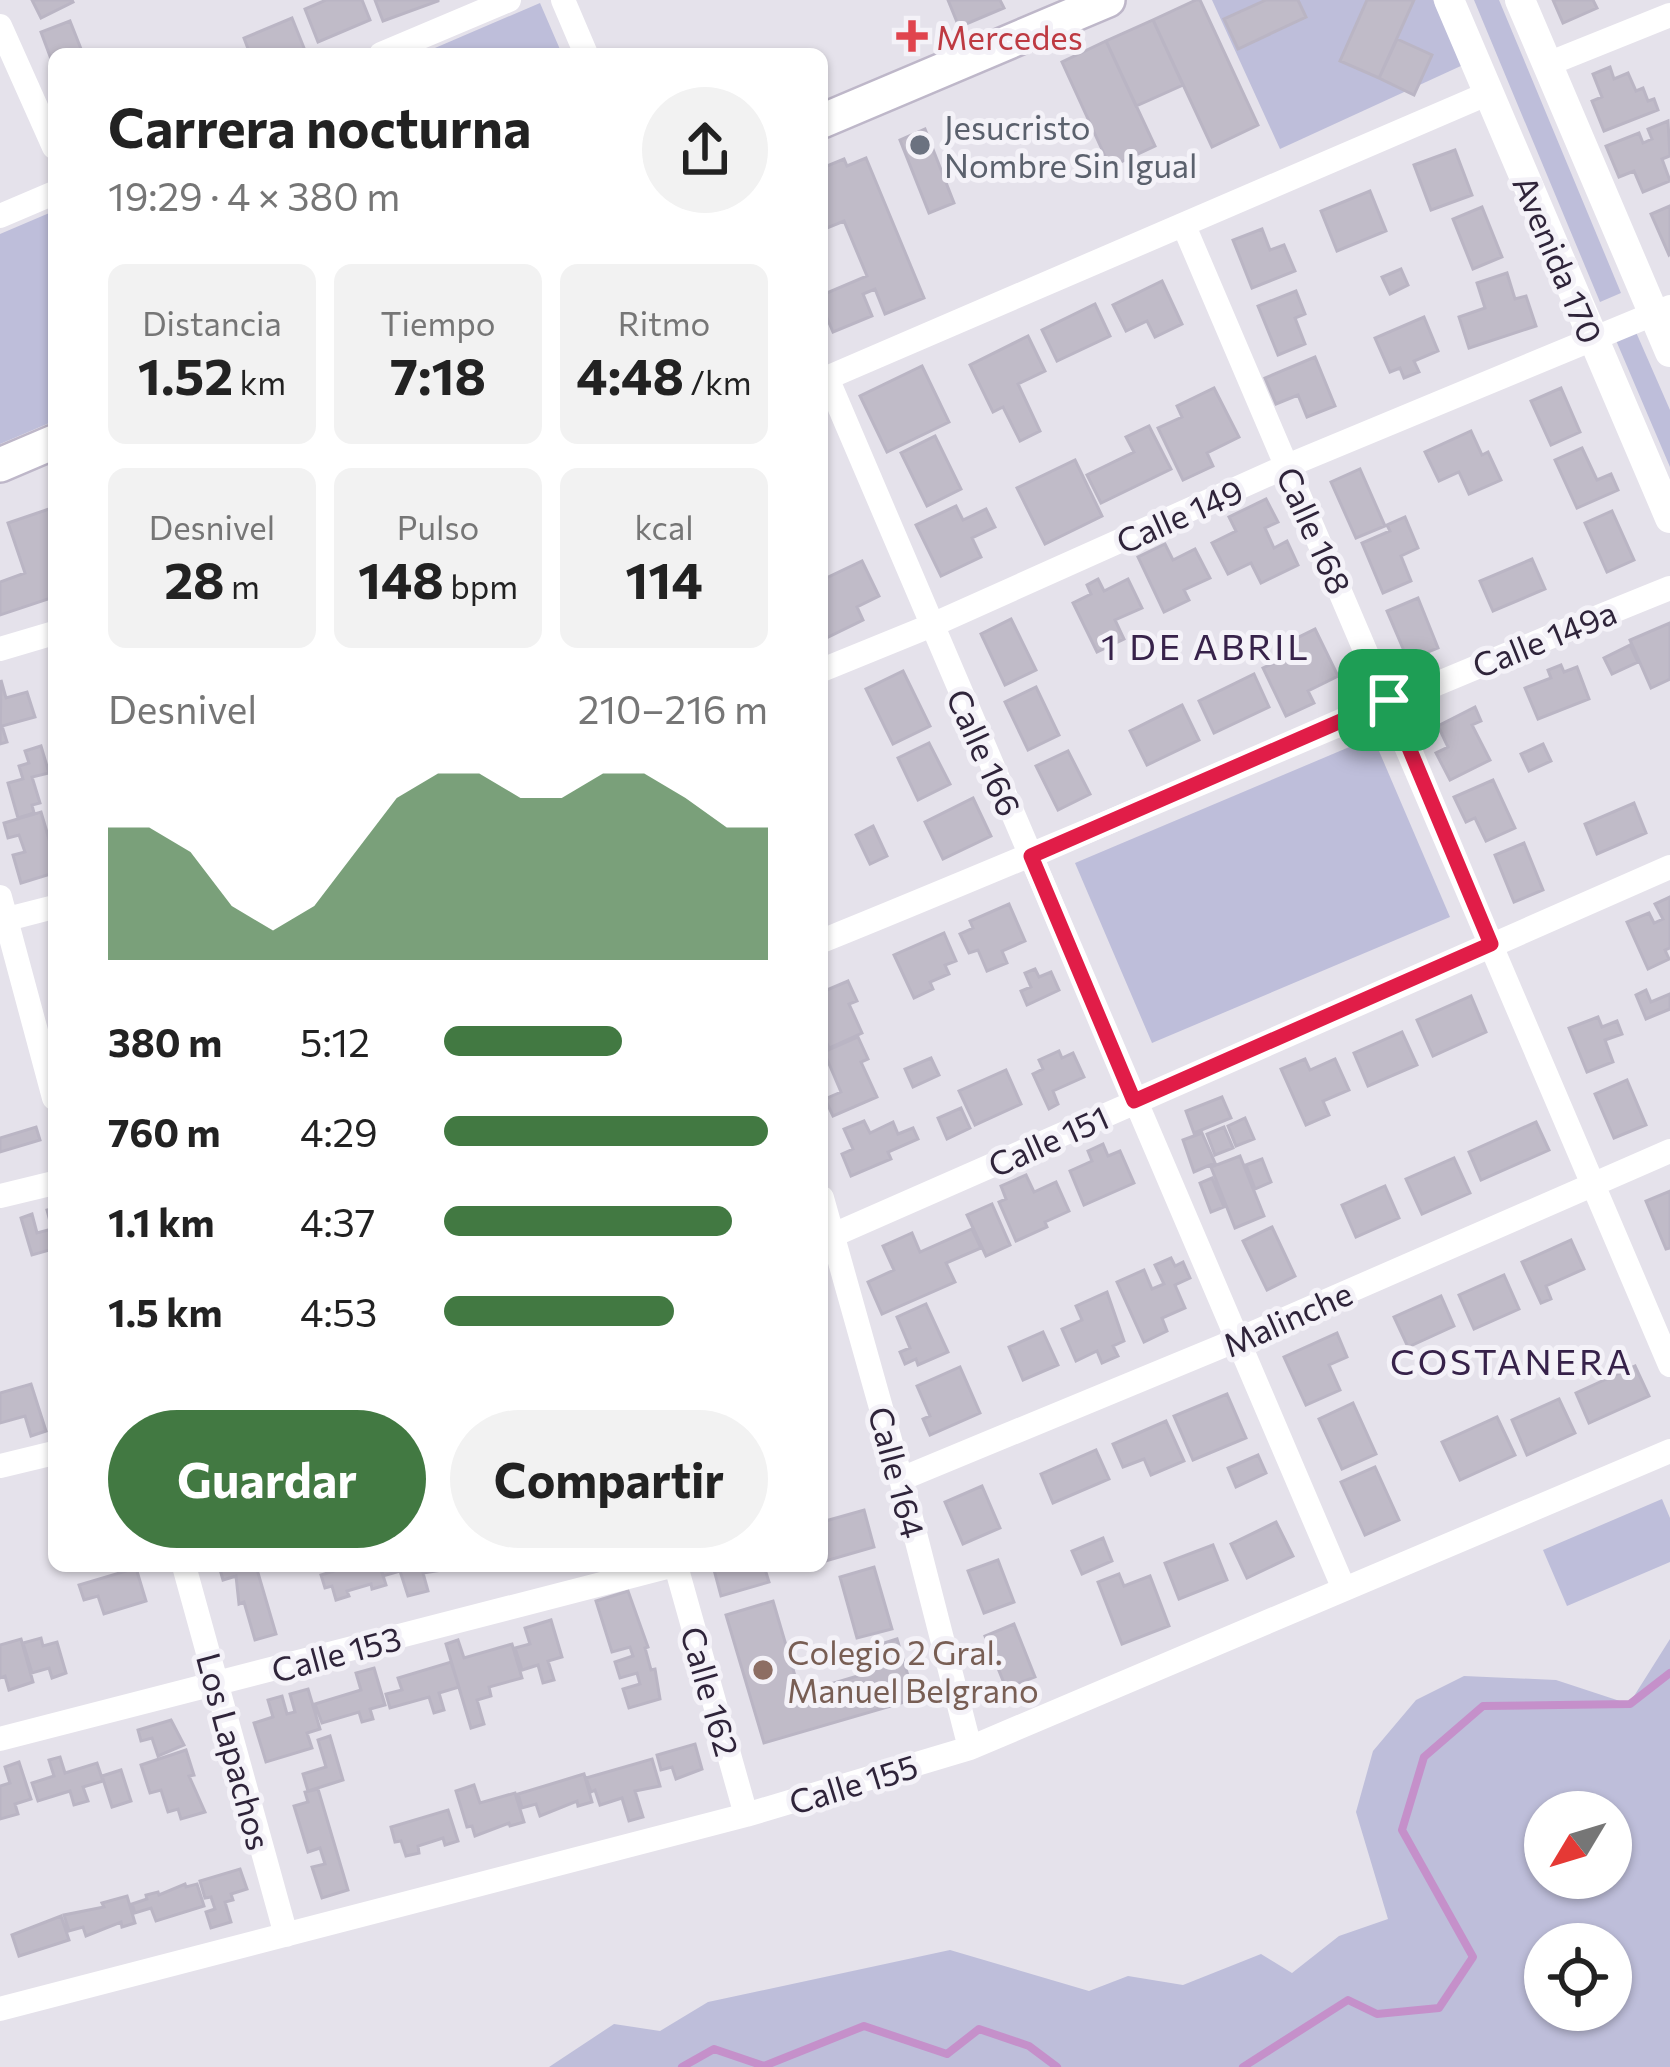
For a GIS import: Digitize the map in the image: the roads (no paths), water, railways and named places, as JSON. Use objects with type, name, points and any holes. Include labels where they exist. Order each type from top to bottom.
[{"type":"main road","points":[[828,119],[1108,0]]},
{"type":"main road","points":[[0,465],[48,445]]},
{"type":"street","points":[[395,48],[509,0]]},
{"type":"street","points":[[563,0],[583,48]]},
{"type":"street","name":"Avenida 170","points":[[1449,0],[1670,518]]},
{"type":"street","name":"Avenida 170","points":[[1520,0],[1662,310],[1670,352]]},
{"type":"street","points":[[1548,64],[1670,15]]},
{"type":"street","points":[[0,26],[48,134]]},
{"type":"street","points":[[828,377],[1489,93]]},
{"type":"street","points":[[0,216],[48,196]]},
{"type":"street","name":"Calle 168","points":[[1184,226],[1670,1365]]},
{"type":"street","name":"Calle 149","points":[[828,668],[1286,466],[1662,310]]},
{"type":"street","name":"Calle 166","points":[[828,388],[1344,1589]]},
{"type":"street","name":"Calle 149a","points":[[828,939],[1389,700],[1670,588]]},
{"type":"street","points":[[0,649],[48,635]]},
{"type":"street","name":"Calle 151","points":[[828,1239],[1670,866]]},
{"type":"street","points":[[48,908],[2,912],[48,1077]]},
{"type":"street","name":"Malinche","points":[[901,1479],[1237,1340],[1670,1151]]},
{"type":"street","points":[[0,1196],[48,1184]]},
{"type":"street","name":"Calle 164","points":[[828,1242],[901,1479],[970,1748]]},
{"type":"street","name":"Calle 155","points":[[0,2009],[746,1815],[970,1748],[1670,1451]]},
{"type":"street","points":[[0,1466],[48,1454]]},
{"type":"street","name":"Los Lapachos","points":[[186,1572],[286,1935]]},
{"type":"street","name":"Calle 153","points":[[0,1739],[651,1572]]},
{"type":"street","name":"Calle 162","points":[[676,1572],[746,1815]]},
{"type":"waterway","points":[[1243,2067],[1348,2000],[1377,2014],[1439,2008],[1473,1957],[1402,1830],[1424,1757],[1483,1706],[1630,1704],[1670,1673]]},
{"type":"waterway","points":[[682,2067],[714,2049],[764,2066],[864,2026],[947,2054],[979,2029],[1029,2046],[1057,2067]]},
{"type":"place","name":"Mercedes","points":[[912,36]]},
{"type":"place","name":"Jesucristo Nombre Sin Igual","points":[[920,145]]},
{"type":"place","name":"Colegio 2 Gral. Manuel Belgrano","points":[[763,1670]]},
{"type":"district","name":"1 DE ABRIL","points":[[1206,645]]},
{"type":"district","name":"COSTANERA","points":[[1512,1360]]}]
